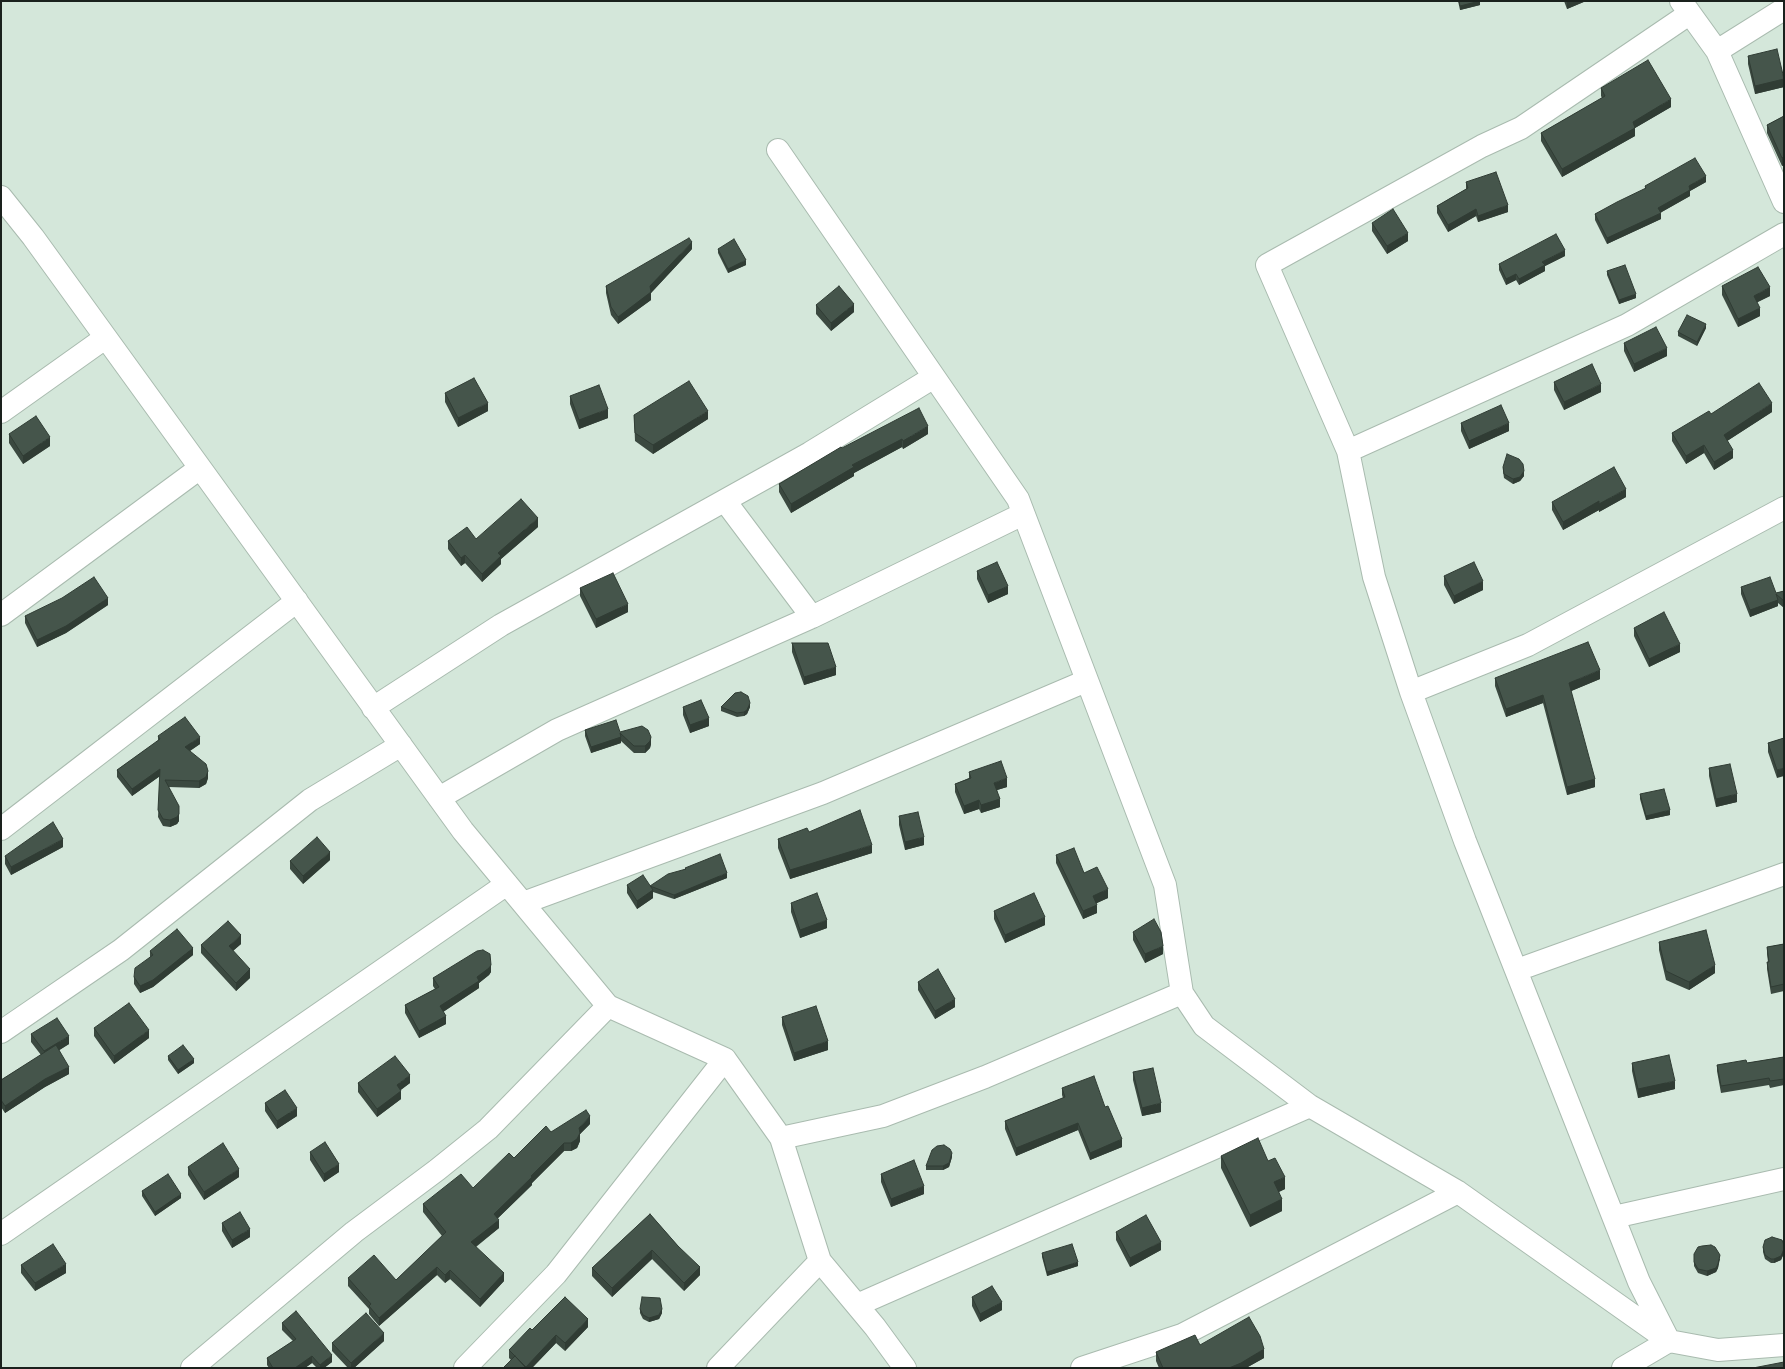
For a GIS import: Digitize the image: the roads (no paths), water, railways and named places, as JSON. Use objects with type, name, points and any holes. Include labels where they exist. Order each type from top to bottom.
[{"type":"street","points":[[1669,1341],[1639,1282],[1465,841],[1411,692],[1374,577],[1348,451],[1267,265],[1482,146],[1521,128],[1685,7],[1717,51],[1784,202]]},
{"type":"street","points":[[1717,51],[1784,9]]},
{"type":"street","points":[[778,150],[1018,499],[1086,681],[1165,885],[1182,993],[1204,1026],[1310,1106],[1458,1192],[1669,1341],[1718,1350],[1784,1345]]},
{"type":"street","points":[[1,199],[32,237],[106,338],[463,831],[608,1006],[725,1059],[781,1138],[820,1261],[875,1327],[905,1368]]},
{"type":"street","points":[[1348,451],[1627,325],[1784,234]]},
{"type":"street","points":[[1,412],[106,338]]},
{"type":"street","points":[[374,708],[501,625],[810,453],[934,377]]},
{"type":"street","points":[[1,615],[200,468]]},
{"type":"street","points":[[725,500],[812,617]]},
{"type":"street","points":[[1411,692],[1528,645],[1784,508]]},
{"type":"street","points":[[439,798],[557,730],[812,617],[1023,514]]},
{"type":"street","points":[[1,829],[296,601]]},
{"type":"street","points":[[523,903],[823,793],[1086,681]]},
{"type":"street","points":[[1,1032],[121,950],[310,800],[401,745]]},
{"type":"street","points":[[1517,970],[1784,874]]},
{"type":"street","points":[[1,1234],[507,884]]},
{"type":"street","points":[[781,1138],[883,1116],[985,1077],[1182,993]]},
{"type":"street","points":[[192,1368],[354,1232],[437,1170],[488,1129],[608,1006]]},
{"type":"street","points":[[465,1368],[556,1274],[725,1059]]},
{"type":"street","points":[[857,1305],[1310,1106]]},
{"type":"street","points":[[1614,1217],[1784,1178]]},
{"type":"street","points":[[1082,1368],[1182,1335],[1458,1192]]},
{"type":"street","points":[[718,1368],[820,1261]]},
{"type":"street","points":[[1623,1368],[1669,1341]]}]
